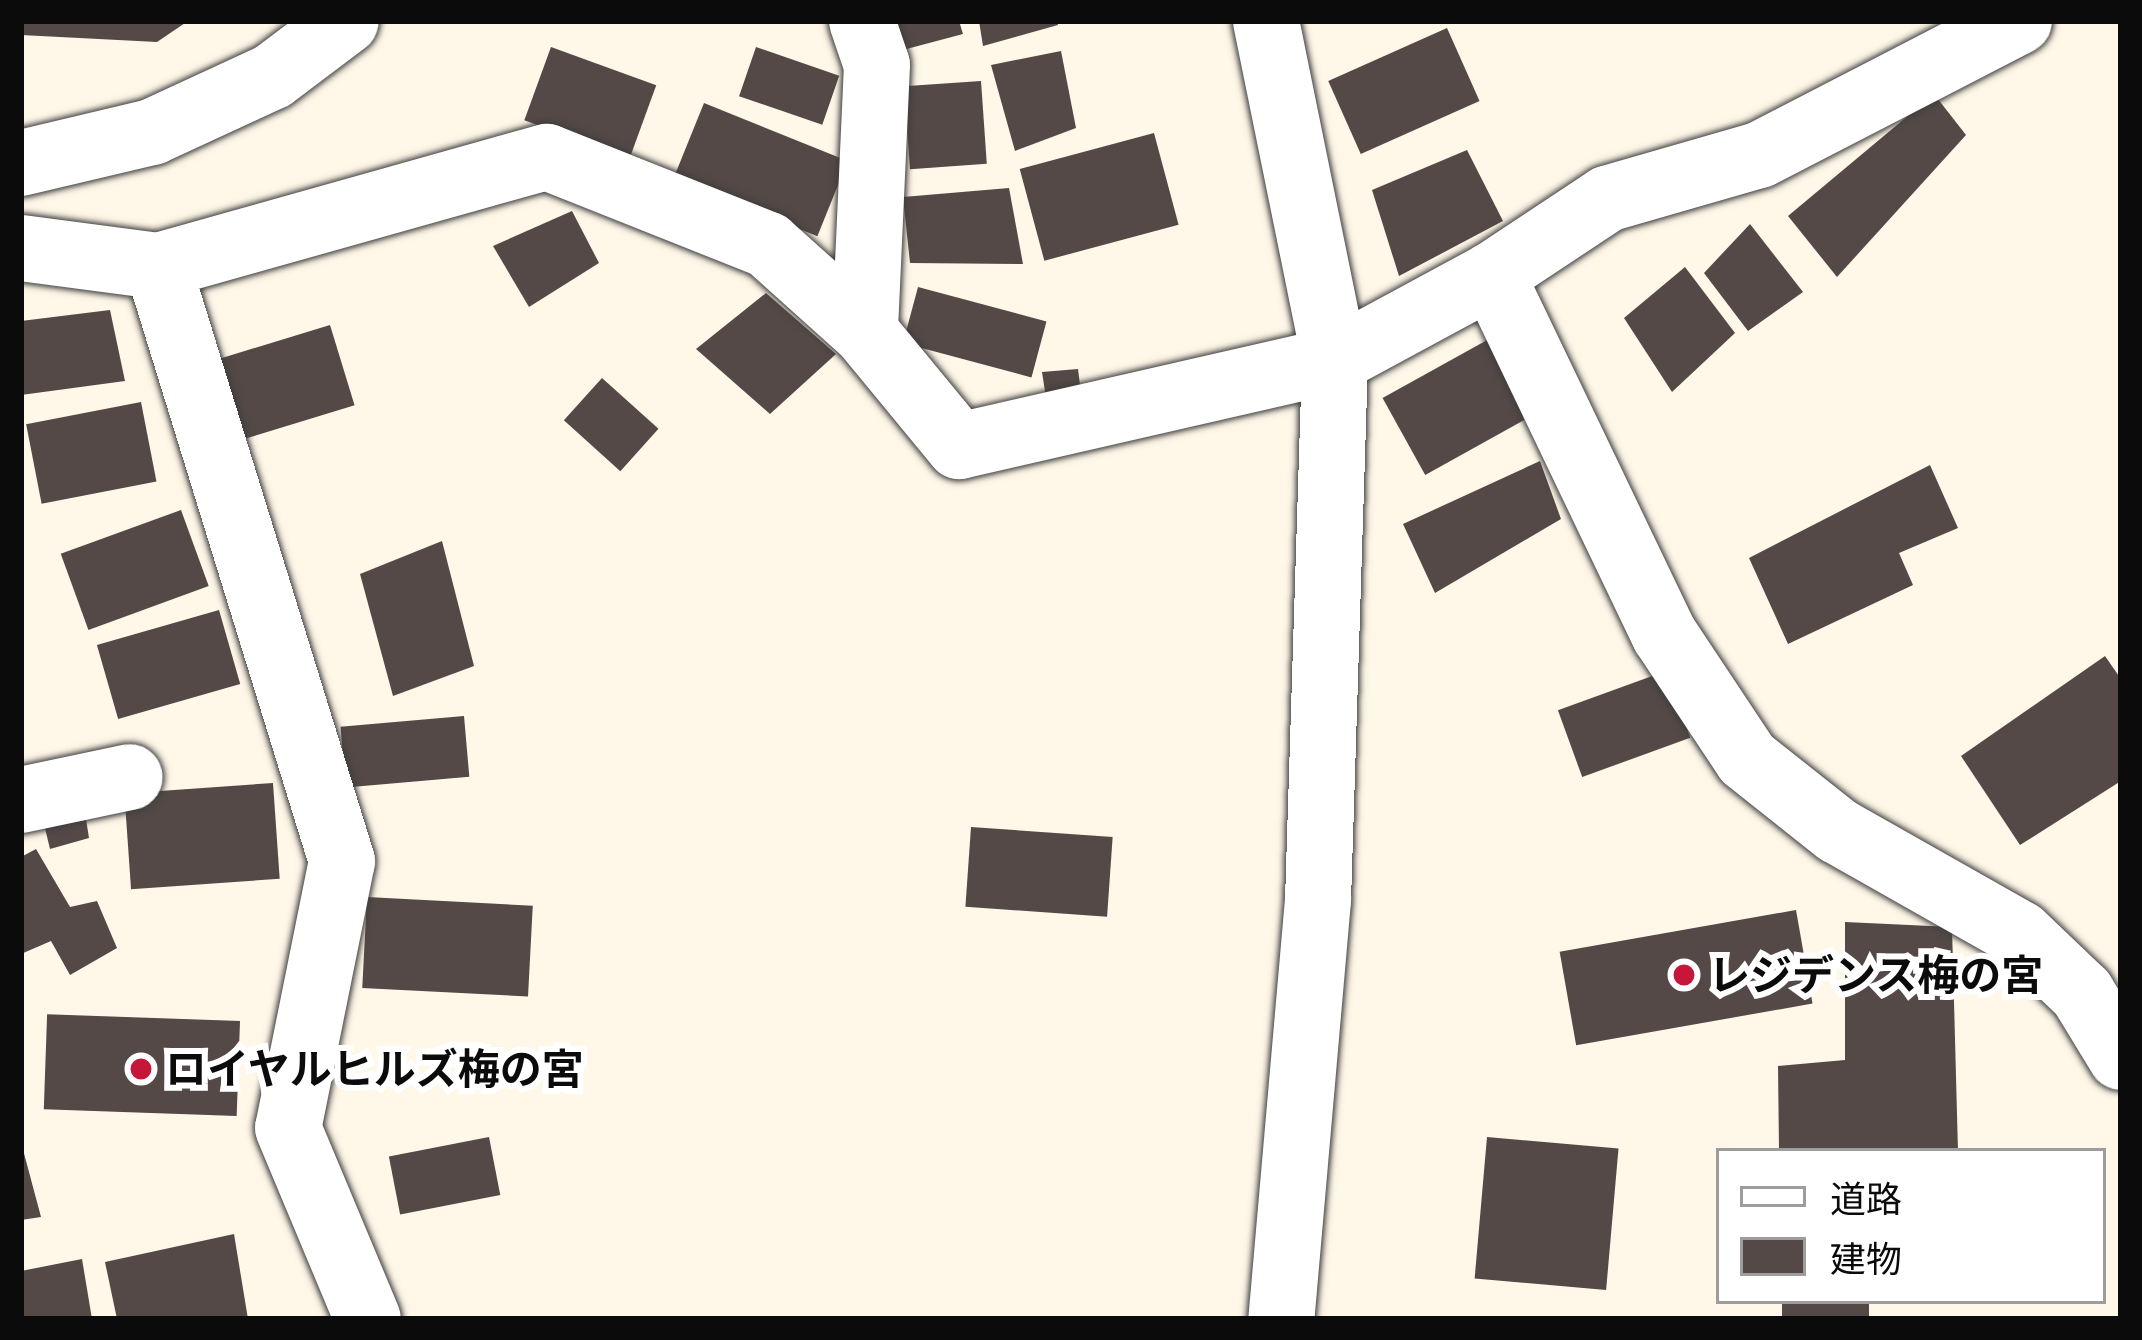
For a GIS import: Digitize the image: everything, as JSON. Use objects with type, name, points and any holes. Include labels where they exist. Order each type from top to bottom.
[{"type":"street","points":[[21,163],[152,132],[273,76],[346,21]]},
{"type":"street","points":[[862,21],[877,65],[865,332]]},
{"type":"street","points":[[1266,21],[1335,360],[1318,900],[1281,1319]]},
{"type":"street","points":[[21,248],[158,266],[547,157],[768,245],[865,332],[958,446],[1335,360],[1492,275],[1607,200],[1759,155],[2019,21]]},
{"type":"street","points":[[158,266],[342,861],[288,1127],[368,1319]]},
{"type":"street","points":[[1492,275],[1664,634],[1747,759],[1838,831],[2020,934],[2082,993],[2121,1057]]},
{"type":"street","points":[[21,800],[130,777]]},
{"type":"building","points":[[21,21],[188,21],[157,42],[21,35]]},
{"type":"building","points":[[890,21],[959,21],[963,34],[899,51]]},
{"type":"building","points":[[979,21],[1057,21],[1058,25],[983,46]]},
{"type":"building","points":[[1447,28],[1480,101],[1361,154],[1328,81]]},
{"type":"building","points":[[551,47],[656,85],[630,159],[524,120]]},
{"type":"building","points":[[756,47],[839,76],[822,125],[739,96]]},
{"type":"building","points":[[1061,51],[1076,128],[1015,151],[991,65]]},
{"type":"building","points":[[981,81],[987,164],[910,169],[904,86]]},
{"type":"building","points":[[1934,94],[1966,135],[1837,277],[1788,216]]},
{"type":"building","points":[[704,103],[848,161],[817,236],[674,178]]},
{"type":"building","points":[[1154,133],[1179,225],[1044,261],[1020,169]]},
{"type":"building","points":[[1467,150],[1503,221],[1399,276],[1372,190]]},
{"type":"building","points":[[1009,188],[1023,264],[910,263],[903,197]]},
{"type":"building","points":[[572,211],[599,263],[529,307],[493,246]]},
{"type":"building","points":[[1750,224],[1803,292],[1748,331],[1704,273]]},
{"type":"building","points":[[1685,267],[1735,333],[1672,392],[1624,318]]},
{"type":"building","points":[[918,287],[1046,321],[1031,377],[903,343]]},
{"type":"building","points":[[766,293],[836,354],[770,414],[696,349]]},
{"type":"building","points":[[110,310],[125,381],[21,395],[21,321]]},
{"type":"building","points":[[330,325],[355,405],[242,440],[217,359]]},
{"type":"building","points":[[1498,334],[1541,411],[1425,475],[1383,398]]},
{"type":"building","points":[[1078,369],[1083,409],[1049,417],[1042,372]]},
{"type":"building","points":[[602,378],[658,429],[620,471],[564,420]]},
{"type":"building","points":[[141,402],[156,482],[42,504],[26,424]]},
{"type":"building","points":[[1540,461],[1561,519],[1435,593],[1403,524]]},
{"type":"building","points":[[1930,465],[1958,528],[1899,553],[1913,585],[1788,644],[1749,558]]},
{"type":"building","points":[[181,510],[209,586],[88,630],[61,554]]},
{"type":"building","points":[[442,541],[474,666],[393,696],[360,574]]},
{"type":"building","points":[[219,610],[240,684],[118,719],[97,645]]},
{"type":"building","points":[[2105,656],[2121,679],[2121,781],[2020,845],[1961,756]]},
{"type":"building","points":[[1666,671],[1690,738],[1582,777],[1558,710]]},
{"type":"building","points":[[464,716],[469,777],[346,788],[340,727]]},
{"type":"building","points":[[273,783],[280,879],[131,889],[124,793]]},
{"type":"building","points":[[85,813],[89,838],[50,849],[43,820]]},
{"type":"building","points":[[971,827],[1113,837],[1107,917],[965,907]]},
{"type":"building","points":[[36,849],[70,907],[97,901],[117,948],[70,975],[51,941],[21,954],[21,857]]},
{"type":"building","points":[[367,897],[533,906],[528,997],[362,988]]},
{"type":"building","name":"レジデンス梅の宮","points":[[1796,910],[1812,1004],[1576,1045],[1560,952]]},
{"type":"building","points":[[1845,922],[1952,927],[1958,1148],[1779,1148],[1778,1066],[1845,1060]]},
{"type":"building","name":"ロイヤルヒルズ梅の宮","points":[[47,1014],[240,1021],[237,1116],[44,1109]]},
{"type":"building","points":[[489,1137],[500,1195],[400,1214],[389,1156]]},
{"type":"building","points":[[1487,1137],[1618,1149],[1606,1290],[1475,1278]]},
{"type":"building","points":[[21,1142],[41,1217],[21,1220]]},
{"type":"building","points":[[234,1234],[248,1319],[117,1319],[105,1262]]},
{"type":"building","points":[[82,1259],[92,1319],[21,1319],[21,1271]]},
{"type":"building","points":[[1782,1304],[1869,1304],[1869,1319],[1782,1319]]},
{"type":"place","name":"レジデンス梅の宮","points":[[1684,975]]},
{"type":"place","name":"ロイヤルヒルズ梅の宮","points":[[141,1069]]}]
